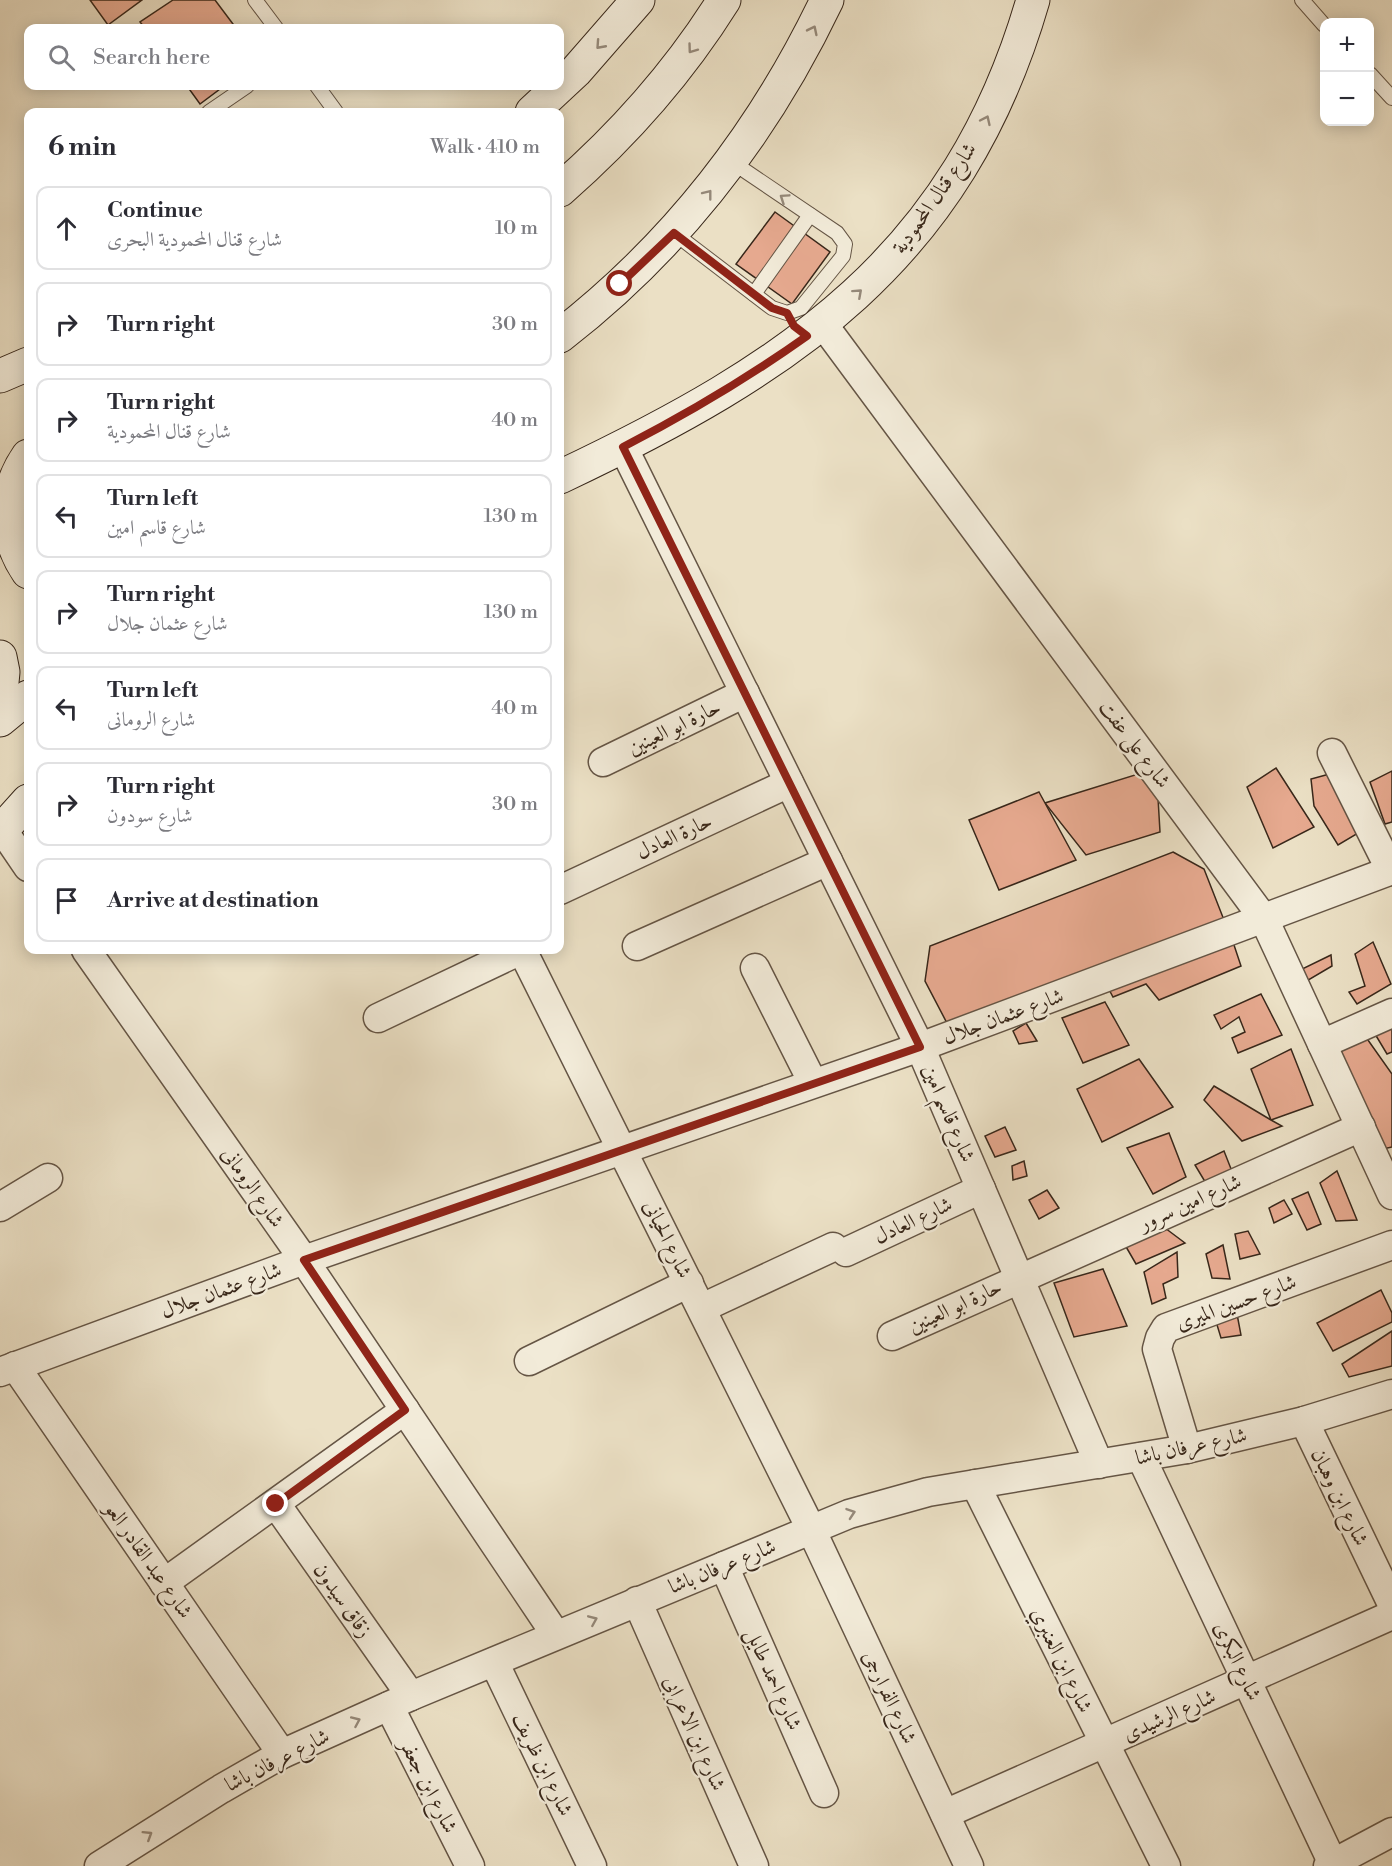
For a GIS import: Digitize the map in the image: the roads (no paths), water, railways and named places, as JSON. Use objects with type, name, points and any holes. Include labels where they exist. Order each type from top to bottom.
[{"type":"main road","points":[[564,82],[638,0]]},
{"type":"main road","points":[[564,186],[636,117],[677,69],[724,0]]},
{"type":"main road","points":[[564,332],[674,233],[732,162],[768,111],[827,0]]},
{"type":"main road","name":"شارع قنال المحمودية","points":[[564,475],[687,414],[738,383],[806,324],[884,267],[912,237],[949,186],[981,132],[1007,75],[1033,0]]},
{"type":"main road","points":[[536,108],[556,90]]},
{"type":"main road","points":[[0,376],[24,366]]},
{"type":"main road","points":[[0,466],[24,453]]},
{"type":"main road","points":[[24,462],[17,472],[9,500],[9,529],[18,557],[24,566]]},
{"type":"main road","points":[[0,657],[3,672],[0,703]]},
{"type":"main road","points":[[0,720],[24,700]]},
{"type":"main road","points":[[1,831],[24,805]]},
{"type":"street","name":"شارع على عفت","points":[[806,324],[1264,919],[1392,1195]]},
{"type":"street","name":"شارع قاسم امين","points":[[623,447],[920,1047],[1099,1464]]},
{"type":"street","name":"حارة ابو العينين","points":[[603,762],[745,693]]},
{"type":"street","points":[[1332,753],[1391,870]]},
{"type":"street","name":"حارة العادل","points":[[564,888],[789,783]]},
{"type":"street","points":[[1,831],[24,862]]},
{"type":"street","points":[[637,946],[828,861]]},
{"type":"street","name":"شارع عثمان جلال","points":[[8,1369],[304,1260],[920,1047],[1391,870]]},
{"type":"street","name":"شارع الرومانى","points":[[90,954],[304,1260],[556,1635]]},
{"type":"street","points":[[378,1018],[514,954]]},
{"type":"street","name":"شارع الحيانى","points":[[524,954],[623,1148],[811,1529]]},
{"type":"street","points":[[755,968],[813,1083]]},
{"type":"street","points":[[1322,1044],[1392,1013]]},
{"type":"street","name":"شارع امين سرور","points":[[1019,1277],[1361,1127]]},
{"type":"street","points":[[0,1207],[48,1178]]},
{"type":"street","name":"شارع العادل","points":[[702,1308],[981,1189]]},
{"type":"street","name":"شارع حسين الميرى","points":[[1187,1449],[1157,1349],[1166,1328],[1392,1245]]},
{"type":"street","name":"حارة ابو العينين","points":[[892,1335],[1019,1277]]},
{"type":"street","points":[[528,1361],[689,1282]]},
{"type":"street","name":"شارع عبد القادر العو","points":[[8,1369],[164,1583],[282,1754]]},
{"type":"street","name":"شارع عرفان باشا","points":[[99,1866],[221,1789],[282,1754],[400,1701],[811,1529],[888,1501],[975,1484],[1187,1449],[1304,1421],[1392,1394]]},
{"type":"street","points":[[164,1583],[405,1410]]},
{"type":"street","name":"شارع ابن وهبان","points":[[1304,1421],[1392,1604]]},
{"type":"street","name":"شارع البكرى","points":[[1141,1457],[1332,1865]]},
{"type":"street","name":"شارع ابن العنبري","points":[[975,1484],[1166,1866]]},
{"type":"street","name":"زقاق سيدون","points":[[276,1504],[400,1701]]},
{"type":"street","name":"شارع الفرارجى","points":[[811,1529],[969,1866]]},
{"type":"street","name":"شارع احمد طايل","points":[[724,1566],[824,1793]]},
{"type":"street","name":"شارع ابن الاعرابى","points":[[637,1601],[754,1866]]},
{"type":"street","name":"شارع الرشيدى","points":[[945,1814],[1392,1615]]},
{"type":"street","name":"شارع ابن ظريف","points":[[494,1662],[592,1866]]},
{"type":"street","name":"شارع ابن جعفر","points":[[400,1701],[470,1866]]},
{"type":"street","points":[[1332,1865],[1392,1832]]},
{"type":"lane","points":[[255,0],[273,24]]},
{"type":"lane","points":[[1302,0],[1320,20]]},
{"type":"lane","points":[[1374,78],[1392,98]]},
{"type":"lane","points":[[215,108],[241,90]]},
{"type":"lane","points":[[320,90],[333,108]]},
{"type":"lane","points":[[732,162],[842,238],[845,250],[801,308],[806,324]]},
{"type":"lane","points":[[754,294],[810,215]]},
{"type":"lane","points":[[674,233],[772,308],[806,324]]}]
